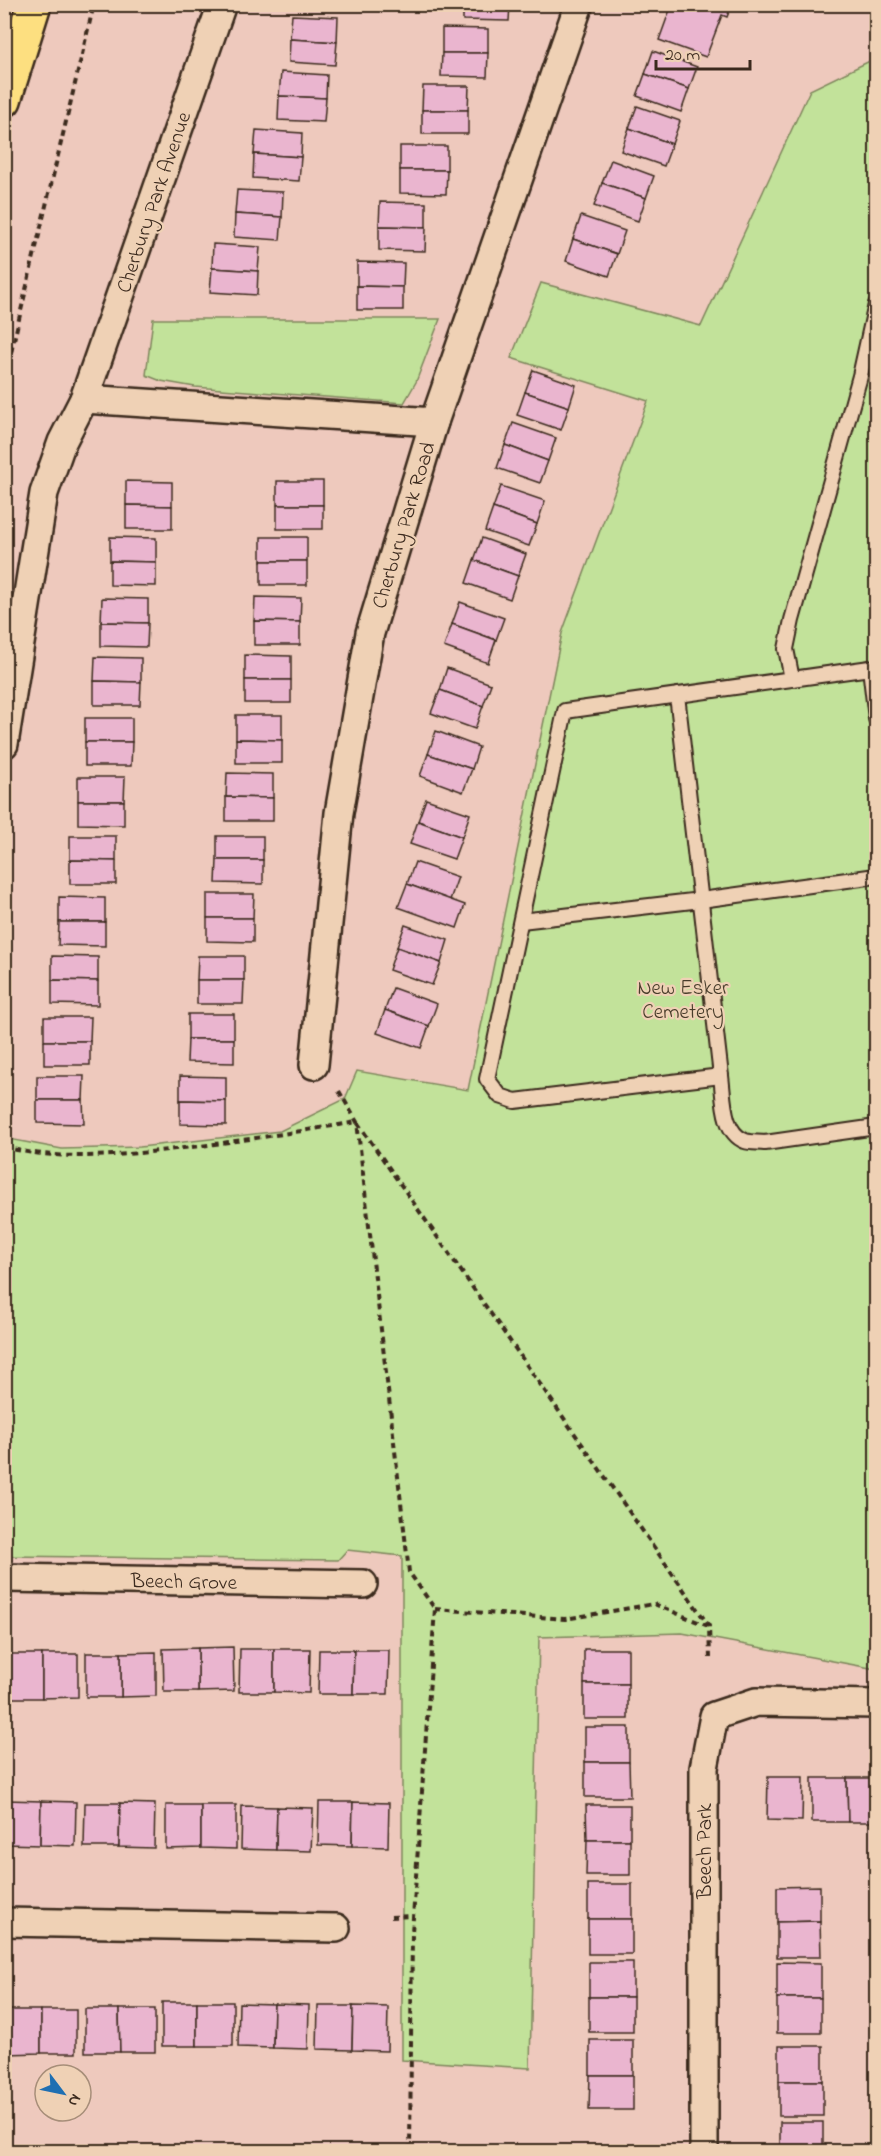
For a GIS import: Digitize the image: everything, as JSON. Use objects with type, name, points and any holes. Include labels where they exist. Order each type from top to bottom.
[{"type":"highway","points":[[4,100],[34,4]]},
{"type":"street","name":"Cherbury Park Avenue","points":[[4,744],[44,493],[62,442],[84,399],[222,4]]},
{"type":"street","name":"Cherbury Park Road","points":[[314,1065],[339,813],[370,633],[434,423],[579,4]]},
{"type":"street","points":[[84,399],[434,423]]},
{"type":"street","name":"Beech Grove","points":[[4,1578],[363,1584]]},
{"type":"street","name":"Beech Park","points":[[704,2151],[704,1768],[714,1716],[756,1702],[876,1704]]},
{"type":"street","points":[[4,1922],[336,1928]]},
{"type":"lane","points":[[792,679],[786,649],[792,620],[860,376],[876,304]]},
{"type":"lane","points":[[721,1076],[515,1101],[500,1096],[487,1079],[565,711],[873,668],[876,719]]},
{"type":"lane","points":[[677,695],[721,1076],[729,1127],[736,1136],[747,1142],[765,1143],[876,1127]]},
{"type":"lane","points":[[520,921],[701,900],[876,876]]},
{"type":"path","points":[[4,382],[94,4]]},
{"type":"path","points":[[339,1091],[357,1122],[709,1626],[710,1658]]},
{"type":"path","points":[[4,1147],[21,1152],[50,1155],[138,1154],[357,1122]]},
{"type":"path","points":[[357,1122],[409,1572],[435,1609],[413,1916],[410,2151]]},
{"type":"path","points":[[435,1609],[565,1619],[654,1604],[709,1626]]},
{"type":"path","points":[[391,1917],[413,1916]]},
{"type":"green space","name":"New Esker Cemetery","points":[[876,58],[876,1669],[682,1633],[539,1637],[530,2068],[402,2060],[402,1556],[347,1550],[338,1560],[5,1556],[4,1134],[9,1139],[62,1149],[140,1147],[280,1131],[345,1099],[357,1071],[468,1090],[562,633],[648,401],[511,358],[541,283],[701,326],[810,90]]},
{"type":"green space","points":[[153,319],[440,319],[416,382],[404,403],[195,387],[161,381],[146,375]]},
{"type":"building","points":[[324,4],[360,4],[360,6]]},
{"type":"building","points":[[463,4],[510,4],[509,21],[463,20]]},
{"type":"building","points":[[672,4],[732,4],[727,17],[722,15],[706,57],[659,40]]},
{"type":"building","points":[[292,15],[338,17],[337,42],[290,39]]},
{"type":"building","points":[[442,28],[488,29],[488,53],[442,53]]},
{"type":"building","points":[[290,39],[337,42],[335,65],[289,62]]},
{"type":"building","points":[[653,51],[697,67],[689,89],[645,74]]},
{"type":"building","points":[[442,53],[488,53],[487,77],[441,76]]},
{"type":"building","points":[[281,72],[327,75],[326,98],[279,96]]},
{"type":"building","points":[[645,74],[689,89],[681,112],[637,96]]},
{"type":"building","points":[[423,86],[469,86],[468,110],[422,110]]},
{"type":"building","points":[[279,96],[326,98],[324,122],[278,120]]},
{"type":"building","points":[[637,106],[680,121],[672,144],[629,128]]},
{"type":"building","points":[[422,110],[468,110],[468,134],[422,134]]},
{"type":"building","points":[[629,128],[672,144],[664,166],[621,151]]},
{"type":"building","points":[[256,130],[302,133],[301,157],[254,154]]},
{"type":"building","points":[[400,146],[447,146],[447,170],[400,170]]},
{"type":"building","points":[[254,154],[301,157],[299,181],[253,178]]},
{"type":"building","points":[[611,160],[654,176],[646,198],[602,183]]},
{"type":"building","points":[[400,170],[447,170],[446,194],[400,193]]},
{"type":"building","points":[[602,183],[646,198],[638,221],[594,206]]},
{"type":"building","points":[[237,190],[283,192],[282,217],[235,214]]},
{"type":"building","points":[[380,202],[426,203],[426,227],[379,226]]},
{"type":"building","points":[[235,214],[282,217],[280,240],[234,237]]},
{"type":"building","points":[[581,216],[625,231],[617,254],[573,239]]},
{"type":"building","points":[[379,226],[426,227],[425,251],[379,250]]},
{"type":"building","points":[[573,239],[617,254],[609,276],[566,261]]},
{"type":"building","points":[[213,244],[260,247],[258,271],[212,268]]},
{"type":"building","points":[[357,262],[404,263],[403,287],[357,286]]},
{"type":"building","points":[[212,268],[258,271],[257,295],[210,292]]},
{"type":"building","points":[[357,286],[403,287],[403,310],[357,310]]},
{"type":"building","points":[[533,370],[576,385],[569,407],[525,392]]},
{"type":"building","points":[[525,392],[569,407],[561,430],[517,415]]},
{"type":"building","points":[[513,423],[556,438],[548,461],[505,445]]},
{"type":"building","points":[[505,445],[548,461],[540,483],[497,468]]},
{"type":"building","points":[[126,481],[172,482],[172,506],[126,505]]},
{"type":"building","points":[[277,481],[323,481],[323,505],[277,505]]},
{"type":"building","points":[[501,486],[545,501],[537,524],[493,508]]},
{"type":"building","points":[[126,505],[172,506],[172,529],[126,529]]},
{"type":"building","points":[[277,505],[323,505],[323,529],[277,529]]},
{"type":"building","points":[[493,508],[537,524],[529,546],[485,531]]},
{"type":"building","points":[[110,537],[156,538],[156,562],[110,561]]},
{"type":"building","points":[[261,537],[307,537],[307,561],[261,561]]},
{"type":"building","points":[[482,538],[526,554],[518,576],[474,560]]},
{"type":"building","points":[[474,560],[518,576],[510,599],[466,583]]},
{"type":"building","points":[[110,561],[156,562],[156,586],[110,585]]},
{"type":"building","points":[[261,561],[307,561],[307,585],[261,585]]},
{"type":"building","points":[[255,597],[301,598],[300,622],[254,621]]},
{"type":"building","points":[[102,598],[148,599],[148,623],[101,622]]},
{"type":"building","points":[[460,602],[504,618],[496,640],[452,624]]},
{"type":"building","points":[[254,621],[300,622],[300,645],[254,645]]},
{"type":"building","points":[[101,622],[148,623],[147,647],[101,646]]},
{"type":"building","points":[[452,624],[496,640],[488,663],[444,647]]},
{"type":"building","points":[[245,655],[291,656],[291,680],[245,680]]},
{"type":"building","points":[[95,657],[141,658],[141,682],[94,681]]},
{"type":"building","points":[[447,668],[491,684],[483,706],[440,690]]},
{"type":"building","points":[[245,680],[291,680],[291,703],[245,703]]},
{"type":"building","points":[[94,681],[141,682],[140,705],[94,705]]},
{"type":"building","points":[[440,690],[483,706],[475,729],[431,713]]},
{"type":"building","points":[[236,715],[282,715],[282,740],[236,739]]},
{"type":"building","points":[[85,718],[132,718],[132,742],[85,742]]},
{"type":"building","points":[[436,731],[479,747],[472,769],[428,754]]},
{"type":"building","points":[[236,739],[282,740],[282,763],[236,763]]},
{"type":"building","points":[[85,742],[132,742],[131,766],[85,766]]},
{"type":"building","points":[[428,754],[472,769],[463,792],[420,776]]},
{"type":"building","points":[[227,773],[273,774],[273,798],[226,797]]},
{"type":"building","points":[[78,777],[125,777],[124,801],[78,801]]},
{"type":"building","points":[[226,797],[273,798],[273,821],[226,821]]},
{"type":"building","points":[[426,799],[470,814],[462,837],[418,821]]},
{"type":"building","points":[[78,801],[124,801],[124,825],[78,824]]},
{"type":"building","points":[[418,821],[462,837],[454,859],[410,844]]},
{"type":"building","points":[[70,836],[116,836],[116,861],[70,860]]},
{"type":"building","points":[[217,836],[263,836],[263,860],[217,860]]},
{"type":"building","points":[[70,860],[116,861],[116,884],[70,884]]},
{"type":"building","points":[[217,860],[263,860],[263,884],[216,883]]},
{"type":"building","points":[[415,862],[458,877],[450,900],[407,884]]},
{"type":"building","points":[[407,884],[465,905],[457,928],[398,907]]},
{"type":"building","points":[[207,894],[254,894],[253,918],[207,918]]},
{"type":"building","points":[[59,897],[105,898],[105,922],[59,922]]},
{"type":"building","points":[[207,918],[253,918],[253,942],[207,941]]},
{"type":"building","points":[[59,922],[105,922],[105,946],[58,945]]},
{"type":"building","points":[[405,925],[448,940],[441,963],[397,947]]},
{"type":"building","points":[[397,947],[441,963],[432,985],[389,970]]},
{"type":"building","points":[[52,956],[98,957],[98,981],[52,980]]},
{"type":"building","points":[[198,956],[244,956],[244,980],[197,980]]},
{"type":"building","points":[[52,980],[98,981],[98,1005],[52,1004]]},
{"type":"building","points":[[197,980],[244,980],[243,1004],[197,1004]]},
{"type":"building","points":[[393,988],[437,1004],[429,1026],[385,1010]]},
{"type":"building","points":[[385,1010],[429,1026],[421,1048],[377,1033]]},
{"type":"building","points":[[188,1014],[234,1014],[234,1039],[188,1039]]},
{"type":"building","points":[[44,1017],[91,1017],[90,1041],[44,1041]]},
{"type":"building","points":[[188,1039],[234,1039],[234,1063],[187,1062]]},
{"type":"building","points":[[44,1041],[90,1041],[90,1065],[44,1065]]},
{"type":"building","points":[[37,1076],[84,1076],[83,1100],[37,1100]]},
{"type":"building","points":[[180,1076],[226,1077],[226,1101],[180,1100]]},
{"type":"building","points":[[37,1100],[83,1100],[84,1124],[37,1123]]},
{"type":"building","points":[[180,1100],[226,1101],[226,1125],[180,1124]]},
{"type":"building","points":[[233,1647],[234,1691],[198,1692],[198,1648]]},
{"type":"building","points":[[198,1648],[198,1692],[164,1692],[163,1649]]},
{"type":"building","points":[[240,1649],[274,1649],[274,1692],[239,1692]]},
{"type":"building","points":[[274,1649],[310,1649],[309,1693],[274,1692]]},
{"type":"building","points":[[584,1649],[628,1649],[628,1684],[584,1684]]},
{"type":"building","points":[[319,1650],[354,1650],[353,1694],[318,1694]]},
{"type":"building","points":[[354,1650],[389,1650],[388,1694],[353,1694]]},
{"type":"building","points":[[156,1652],[156,1696],[121,1697],[121,1653]]},
{"type":"building","points":[[86,1653],[121,1653],[121,1697],[86,1697]]},
{"type":"building","points":[[7,1654],[42,1654],[42,1698],[7,1698]]},
{"type":"building","points":[[42,1654],[78,1654],[78,1697],[42,1698]]},
{"type":"building","points":[[584,1684],[628,1684],[628,1719],[584,1719]]},
{"type":"building","points":[[585,1727],[629,1727],[629,1762],[585,1762]]},
{"type":"building","points":[[585,1762],[629,1762],[630,1797],[585,1797]]},
{"type":"building","points":[[768,1777],[803,1777],[802,1821],[767,1820]]},
{"type":"building","points":[[812,1778],[847,1778],[848,1822],[812,1822]]},
{"type":"building","points":[[847,1778],[876,1778],[876,1822],[848,1822]]},
{"type":"building","points":[[6,1800],[41,1801],[40,1845],[5,1844]]},
{"type":"building","points":[[41,1801],[76,1802],[75,1846],[40,1845]]},
{"type":"building","points":[[319,1802],[353,1802],[352,1846],[318,1845]]},
{"type":"building","points":[[353,1802],[389,1803],[388,1847],[352,1846]]},
{"type":"building","points":[[85,1803],[120,1803],[119,1847],[84,1847]]},
{"type":"building","points":[[120,1803],[155,1804],[154,1848],[119,1847]]},
{"type":"building","points":[[166,1805],[201,1805],[201,1848],[166,1849]]},
{"type":"building","points":[[201,1805],[236,1805],[236,1849],[201,1848]]},
{"type":"building","points":[[586,1805],[630,1805],[630,1840],[587,1840]]},
{"type":"building","points":[[242,1806],[277,1807],[276,1850],[241,1849]]},
{"type":"building","points":[[277,1807],[313,1808],[311,1851],[276,1850]]},
{"type":"building","points":[[587,1840],[630,1840],[630,1875],[586,1875]]},
{"type":"building","points":[[588,1884],[632,1884],[632,1919],[588,1919]]},
{"type":"building","points":[[820,1886],[820,1921],[777,1922],[777,1887]]},
{"type":"building","points":[[588,1919],[632,1919],[632,1954],[588,1954]]},
{"type":"building","points":[[820,1921],[821,1957],[777,1957],[777,1922]]},
{"type":"building","points":[[589,1962],[633,1962],[633,1997],[589,1997]]},
{"type":"building","points":[[777,1962],[821,1963],[821,1998],[777,1998]]},
{"type":"building","points":[[589,1997],[633,1997],[633,2032],[589,2032]]},
{"type":"building","points":[[777,1998],[821,1998],[821,2033],[777,2033]]},
{"type":"building","points":[[162,2002],[197,2002],[197,2046],[162,2046]]},
{"type":"building","points":[[197,2002],[233,2002],[233,2046],[197,2046]]},
{"type":"building","points":[[239,2003],[274,2004],[273,2048],[238,2047]]},
{"type":"building","points":[[274,2004],[309,2005],[308,2049],[273,2048]]},
{"type":"building","points":[[318,2006],[353,2006],[352,2050],[317,2049]]},
{"type":"building","points":[[353,2006],[388,2007],[387,2051],[352,2050]]},
{"type":"building","points":[[85,2009],[119,2009],[120,2052],[85,2052]]},
{"type":"building","points":[[119,2009],[155,2009],[155,2052],[120,2052]]},
{"type":"building","points":[[6,2010],[41,2010],[41,2053],[6,2054]]},
{"type":"building","points":[[41,2010],[76,2010],[76,2053],[41,2053]]},
{"type":"building","points":[[590,2040],[633,2040],[633,2075],[590,2075]]},
{"type":"building","points":[[779,2046],[823,2046],[823,2081],[779,2081]]},
{"type":"building","points":[[590,2075],[633,2075],[633,2110],[589,2110]]},
{"type":"building","points":[[779,2081],[823,2081],[823,2116],[779,2116]]},
{"type":"building","points":[[780,2122],[823,2122],[823,2152],[780,2152]]}]
